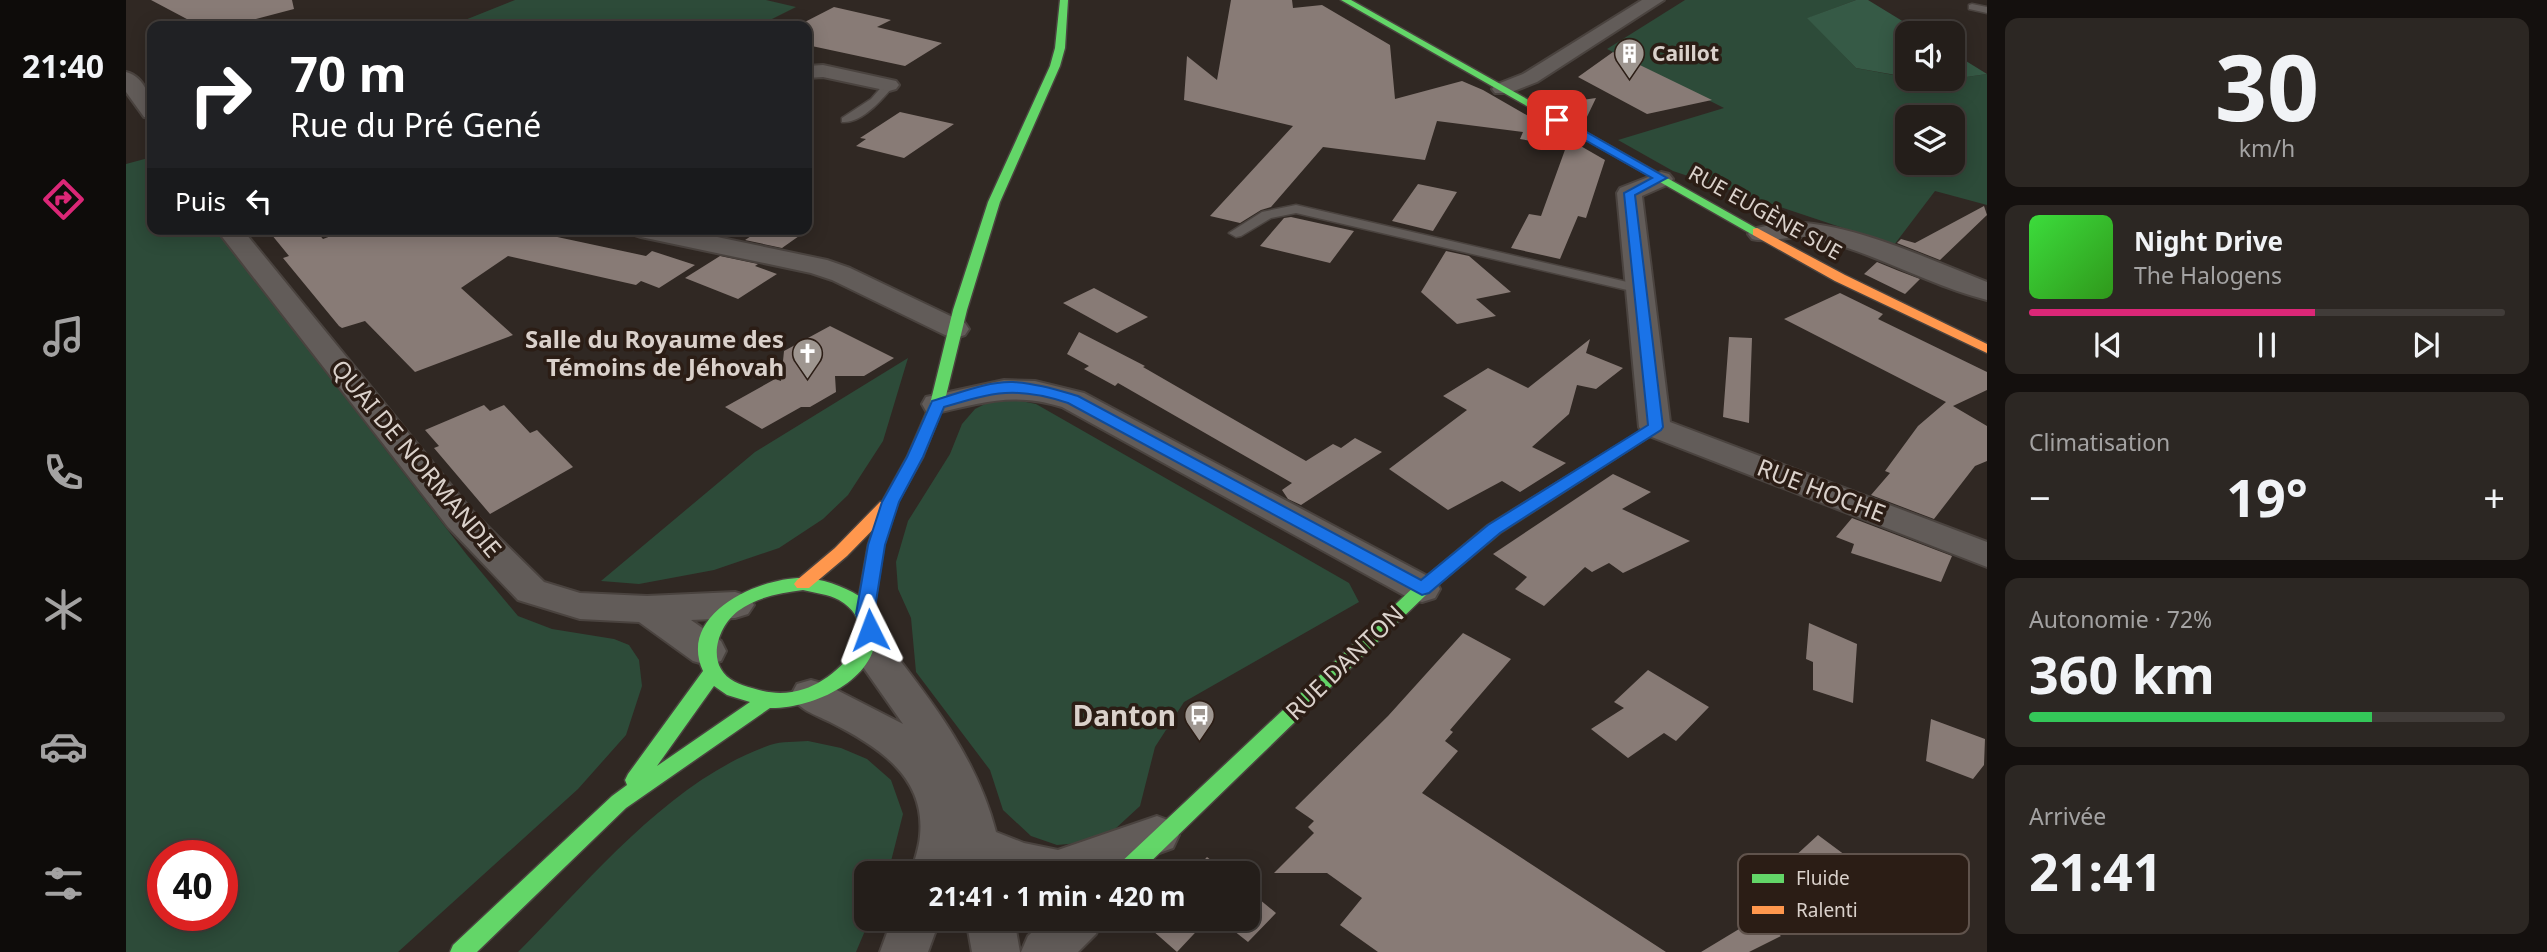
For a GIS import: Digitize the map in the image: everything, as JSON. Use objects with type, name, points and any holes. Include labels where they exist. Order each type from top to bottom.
[{"type":"street","points":[[647,609],[710,662],[725,686],[744,696],[768,701],[811,695],[837,683],[856,666],[867,630],[876,545],[890,502],[915,457],[937,404],[955,329],[994,202],[1055,66],[1060,48],[1064,0]]},
{"type":"street","name":"RUE EUGÈNE SUE","points":[[1345,0],[1840,278],[1987,349]]},
{"type":"street","points":[[1502,89],[1530,78],[1656,0]]},
{"type":"street","points":[[812,72],[823,71],[889,85]]},
{"type":"street","points":[[126,78],[147,105]]},
{"type":"street","points":[[1655,427],[1629,193],[1661,178]]},
{"type":"street","points":[[1761,234],[1809,230],[1828,234],[1885,252],[1987,292]]},
{"type":"street","name":"QUAI DE NORMANDIE","points":[[233,235],[460,519],[531,591],[580,606],[647,609],[735,604]]},
{"type":"street","points":[[670,235],[818,266],[841,274],[955,329]]},
{"type":"street","points":[[937,404],[1012,386],[1047,391],[1073,400],[1422,589]]},
{"type":"street","name":"RUE HOCHE","points":[[1655,427],[1987,555]]},
{"type":"street","name":"RUE DANTON","points":[[1138,861],[1422,589],[1494,529],[1655,427]]},
{"type":"street","points":[[803,584],[841,552],[890,502]]},
{"type":"street","points":[[619,802],[710,662],[710,635],[715,626],[735,604],[767,589],[803,584],[841,592],[856,601],[867,630],[954,773],[980,859]]},
{"type":"street","points":[[811,695],[867,722],[900,742],[925,768],[937,790],[945,825],[937,861]]},
{"type":"street","points":[[461,952],[619,802],[768,701]]},
{"type":"street","name":"RUE DANTON","points":[[980,859],[1020,862],[1058,870],[1170,830]]},
{"type":"street","points":[[904,952],[912,931]]},
{"type":"street","points":[[992,931],[996,952]]},
{"type":"street","points":[[1045,952],[1067,931]]},
{"type":"lane","points":[[1972,7],[1987,10]]},
{"type":"lane","points":[[846,120],[875,101],[889,85]]},
{"type":"lane","points":[[1236,233],[1267,215],[1296,209],[1640,289]]},
{"type":"green space","points":[[515,0],[766,0],[796,7],[768,21],[462,21]]},
{"type":"green space","points":[[1685,0],[1856,0],[1808,18],[1856,68],[1895,75],[1895,91],[1965,91],[1965,77],[1987,74],[1987,205],[1935,191],[1894,245],[1673,171],[1618,140],[1724,108],[1607,49]]},
{"type":"green space","points":[[1856,0],[1868,0],[1902,21],[1895,21],[1895,75],[1856,68],[1807,18]]},
{"type":"green space","points":[[1965,60],[1987,74],[1965,77]]},
{"type":"green space","points":[[147,158],[147,235],[220,235],[467,555],[518,616],[552,629],[614,639],[629,645],[639,660],[642,686],[626,735],[578,789],[398,952],[126,952],[126,164]]},
{"type":"green space","points":[[908,358],[883,441],[848,495],[823,519],[779,548],[714,570],[639,584],[601,581],[755,452]]},
{"type":"green space","points":[[1006,398],[1036,404],[1349,583],[1359,602],[1184,702],[1155,747],[1140,806],[1102,841],[1057,845],[1031,836],[1003,810],[990,770],[916,672],[911,618],[898,589],[896,562],[908,521],[950,454],[962,424],[975,409],[991,401]]},
{"type":"green space","points":[[808,741],[841,748],[867,759],[891,780],[903,814],[891,861],[854,861],[854,931],[865,931],[856,952],[518,952],[603,864],[666,807],[733,761],[784,742]]},
{"type":"building","points":[[151,0],[292,0],[294,9],[248,21],[191,21]]},
{"type":"building","points":[[1231,0],[1292,0],[1293,8],[1322,5],[1390,45],[1395,99],[1462,81],[1483,90],[1605,160],[1586,218],[1578,216],[1560,259],[1511,248],[1529,214],[1541,216],[1566,147],[1520,139],[1523,132],[1437,121],[1425,160],[1323,147],[1271,207],[1240,223],[1210,216],[1293,126],[1184,100],[1187,56],[1217,80]]},
{"type":"building","points":[[834,7],[891,20],[877,27],[942,43],[905,66],[812,46],[812,21],[807,21]]},
{"type":"building","name":"Caillot","points":[[1613,52],[1712,100],[1647,114],[1578,77]]},
{"type":"building","points":[[1596,98],[1585,121],[1554,104]]},
{"type":"building","points":[[900,112],[954,124],[904,158],[856,146],[866,139],[860,138]]},
{"type":"building","points":[[1418,184],[1457,192],[1433,231],[1392,221]]},
{"type":"building","points":[[1984,206],[1987,215],[1940,260],[1897,243],[1901,239],[1915,243]]},
{"type":"building","points":[[1291,217],[1354,231],[1330,263],[1260,246],[1284,218]]},
{"type":"building","points":[[272,235],[319,235],[323,239],[334,235],[548,235],[646,256],[652,251],[695,265],[659,288],[641,281],[636,285],[508,256],[461,288],[513,335],[415,372],[365,321],[342,328],[339,326],[283,258],[289,256]]},
{"type":"building","points":[[753,235],[800,235],[782,248],[745,240]]},
{"type":"building","points":[[1446,251],[1469,256],[1511,292],[1476,299],[1496,316],[1457,324],[1421,292]]},
{"type":"building","points":[[720,256],[758,264],[755,266],[777,274],[738,299],[685,278]]},
{"type":"building","points":[[1877,262],[1920,279],[1905,294],[1864,274]]},
{"type":"building","points":[[1094,288],[1148,317],[1117,333],[1063,303]]},
{"type":"building","points":[[1840,293],[1883,314],[1878,319],[1987,372],[1987,390],[1953,406],[1987,426],[1987,461],[1975,466],[1934,519],[1871,495],[1890,473],[1885,471],[1918,426],[1946,402],[1784,319]]},
{"type":"building","name":"Salle du Royaume des Témoins de Jéhovah","points":[[830,326],[894,358],[864,376],[835,376],[836,392],[810,407],[801,407],[762,429],[725,407],[775,379],[781,381],[784,351]]},
{"type":"building","points":[[1079,332],[1145,366],[1143,367],[1306,461],[1333,444],[1341,448],[1355,438],[1382,452],[1301,505],[1288,499],[1282,490],[1292,483],[1118,383],[1115,386],[1084,369],[1089,366],[1067,354]]},
{"type":"building","points":[[1729,337],[1752,338],[1749,423],[1723,417]]},
{"type":"building","points":[[1590,339],[1586,353],[1623,368],[1596,389],[1577,385],[1569,414],[1532,447],[1566,463],[1520,492],[1502,481],[1448,510],[1389,469],[1467,410],[1443,396],[1488,368],[1528,388]]},
{"type":"building","points":[[484,405],[490,411],[504,405],[530,433],[537,430],[573,467],[490,514],[434,448],[439,446],[425,430]]},
{"type":"building","points":[[1613,474],[1651,492],[1622,509],[1690,541],[1623,573],[1609,563],[1592,572],[1585,567],[1544,606],[1515,589],[1527,577],[1493,554]]},
{"type":"building","points":[[1852,518],[1952,556],[1941,582],[1851,553],[1854,544],[1836,537]]},
{"type":"building","points":[[1809,623],[1857,644],[1853,703],[1813,690],[1813,662],[1806,659]]},
{"type":"building","points":[[1463,633],[1511,659],[1450,730],[1453,732],[1445,741],[1458,751],[1422,793],[1666,952],[1378,952],[1340,925],[1362,898],[1327,873],[1274,873],[1314,833],[1308,827],[1314,821],[1295,808],[1388,716]]},
{"type":"building","points":[[1648,670],[1709,707],[1676,741],[1664,733],[1628,758],[1591,729],[1624,708],[1614,702]]},
{"type":"building","points":[[1931,719],[1985,739],[1984,765],[1973,779],[1926,761]]},
{"type":"building","points":[[1818,835],[1844,854],[1797,854]]},
{"type":"building","points":[[1260,900],[1276,913],[1260,930]]},
{"type":"building","points":[[1738,930],[1738,934],[1781,936],[1749,952],[1701,952]]},
{"type":"building","points":[[1153,931],[1197,931],[1177,952]]},
{"type":"building","points":[[1234,931],[1259,931],[1248,942]]},
{"type":"traffic: fast","points":[[865,613],[876,545],[890,502],[915,457],[937,404],[960,310],[994,202],[1055,66],[1060,48],[1064,0]]},
{"type":"traffic: fast","points":[[1345,0],[1757,232]]},
{"type":"traffic: fast","points":[[1138,861],[1422,589],[1494,529],[1655,427]]},
{"type":"traffic: fast","points":[[803,584],[840,593],[859,608],[867,625],[867,635],[866,644],[857,662],[830,686],[808,696],[785,701],[767,700],[730,688],[723,683],[713,673],[709,658],[712,631],[719,618],[743,600],[773,589],[803,584]]},
{"type":"traffic: fast","points":[[635,780],[713,672]]},
{"type":"traffic: fast","points":[[461,952],[619,802],[768,700]]},
{"type":"traffic: slow","points":[[1757,232],[1840,278],[1987,349]]},
{"type":"traffic: slow","points":[[803,584],[841,552],[886,506]]},
{"type":"place","name":"Caillot","points":[[1629,81]]},
{"type":"place","name":"Salle du Royaume des Témoins de Jéhovah","points":[[807,381]]},
{"type":"place","name":"Danton","points":[[1199,743]]},
{"type":"route","points":[[870,630],[865,614],[876,545],[890,502],[915,457],[937,404],[982,391],[1012,386],[1047,391],[1073,400],[1422,589],[1494,529],[1655,427],[1629,193],[1661,178],[1557,120]]}]
